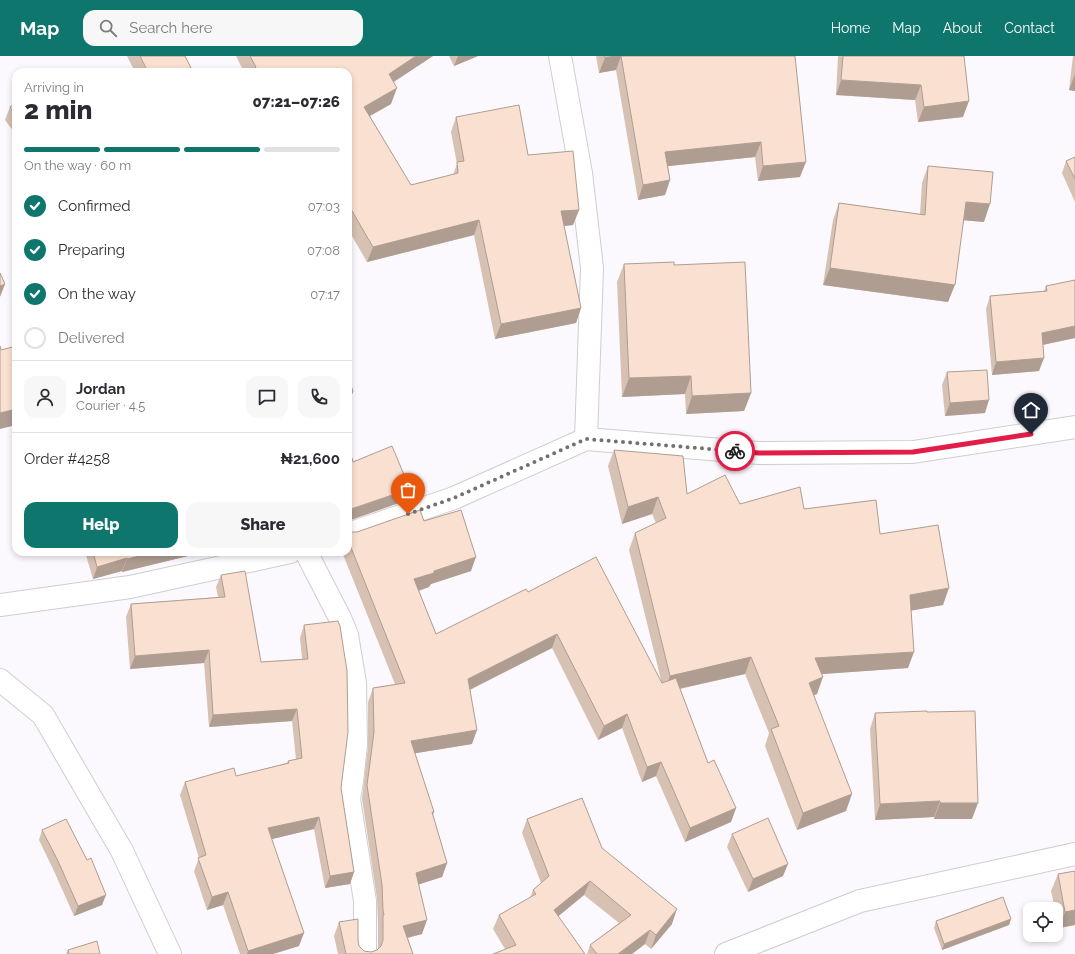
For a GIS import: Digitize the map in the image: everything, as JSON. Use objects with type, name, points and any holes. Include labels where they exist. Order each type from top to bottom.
[{"type":"street","points":[[560,56],[581,173],[592,268],[586,439]]},
{"type":"street","points":[[352,533],[454,498],[586,439],[759,453],[913,452],[1075,427]]},
{"type":"street","points":[[0,605],[130,588],[272,556]]},
{"type":"street","points":[[308,556],[340,618],[347,635],[355,683],[356,746],[349,799],[365,901],[365,954]]},
{"type":"street","points":[[0,680],[43,715],[122,851],[170,954]]},
{"type":"street","points":[[726,954],[860,901],[1075,854]]},
{"type":"building","points":[[140,56],[185,56],[191,68],[146,68]]},
{"type":"building","points":[[250,56],[416,56],[389,74],[397,88],[364,107],[411,185],[458,173],[457,162],[464,161],[456,117],[519,105],[528,155],[573,151],[579,210],[561,211],[581,308],[501,324],[479,220],[373,247],[352,211],[352,68],[255,68],[256,67]]},
{"type":"building","points":[[621,56],[795,56],[806,162],[763,166],[761,142],[665,152],[670,180],[643,185]]},
{"type":"building","points":[[843,56],[964,56],[969,101],[924,107],[921,85],[841,80]]},
{"type":"building","points":[[1075,157],[1075,179],[1066,161]]},
{"type":"building","points":[[928,166],[993,172],[990,204],[966,202],[955,285],[830,268],[839,203],[925,215]]},
{"type":"building","points":[[674,262],[674,265],[745,262],[751,393],[692,396],[691,376],[629,378],[624,264]]},
{"type":"building","points":[[0,273],[5,284],[0,286]]},
{"type":"building","points":[[1075,280],[1075,326],[1042,333],[1044,358],[996,362],[990,296],[1047,291],[1046,286]]},
{"type":"building","points":[[0,346],[1,350],[12,347],[12,410],[0,413]]},
{"type":"building","points":[[987,370],[989,400],[950,403],[947,372]]},
{"type":"building","points":[[392,446],[410,489],[352,509],[352,458],[353,462]]},
{"type":"building","points":[[614,450],[683,456],[687,494],[725,475],[740,504],[800,487],[804,509],[876,500],[880,534],[938,525],[949,588],[910,595],[914,652],[815,658],[823,677],[809,683],[852,794],[803,813],[771,729],[779,726],[751,657],[670,676],[635,533],[666,518],[658,497],[628,507]]},
{"type":"building","points":[[420,510],[424,521],[461,510],[476,557],[414,579],[436,634],[526,589],[528,592],[596,557],[662,683],[676,678],[708,763],[714,760],[736,808],[690,828],[661,762],[647,767],[627,714],[604,726],[557,634],[468,679],[477,730],[411,741],[434,812],[432,812],[447,863],[416,873],[427,920],[403,926],[413,954],[346,954],[339,922],[358,919],[359,946],[364,951],[371,952],[377,950],[381,946],[383,940],[384,915],[382,885],[367,785],[374,732],[373,688],[405,683],[352,550],[352,532],[357,532]]},
{"type":"building","points":[[94,556],[139,556],[127,558],[97,567]]},
{"type":"building","points":[[245,571],[261,662],[308,659],[304,625],[338,621],[340,626],[347,671],[348,732],[341,788],[354,872],[330,876],[319,817],[268,828],[304,933],[248,951],[228,892],[212,897],[198,858],[206,855],[185,782],[234,768],[236,776],[289,763],[288,761],[302,758],[297,709],[213,715],[209,650],[135,656],[131,604],[225,597],[221,575]]},
{"type":"building","points":[[975,711],[978,803],[940,803],[940,801],[880,804],[875,713]]},
{"type":"building","points":[[582,798],[602,848],[677,909],[656,935],[650,930],[618,954],[597,954],[590,945],[631,915],[590,881],[554,910],[585,954],[493,954],[516,945],[499,915],[536,894],[533,890],[549,876],[527,819]]},
{"type":"building","points":[[768,818],[788,864],[753,879],[732,834]]},
{"type":"building","points":[[66,819],[87,860],[91,858],[106,895],[78,906],[42,830]]},
{"type":"building","points":[[1075,871],[1075,910],[1065,912],[1058,874]]},
{"type":"building","points":[[1003,897],[1011,919],[944,944],[936,921]]},
{"type":"building","points":[[97,941],[100,954],[69,954],[68,950]]},
{"type":"way so far","points":[[408,514],[454,498],[586,439],[735,451]]},
{"type":"route","points":[[735,451],[759,453],[913,452],[1031,434]]}]
